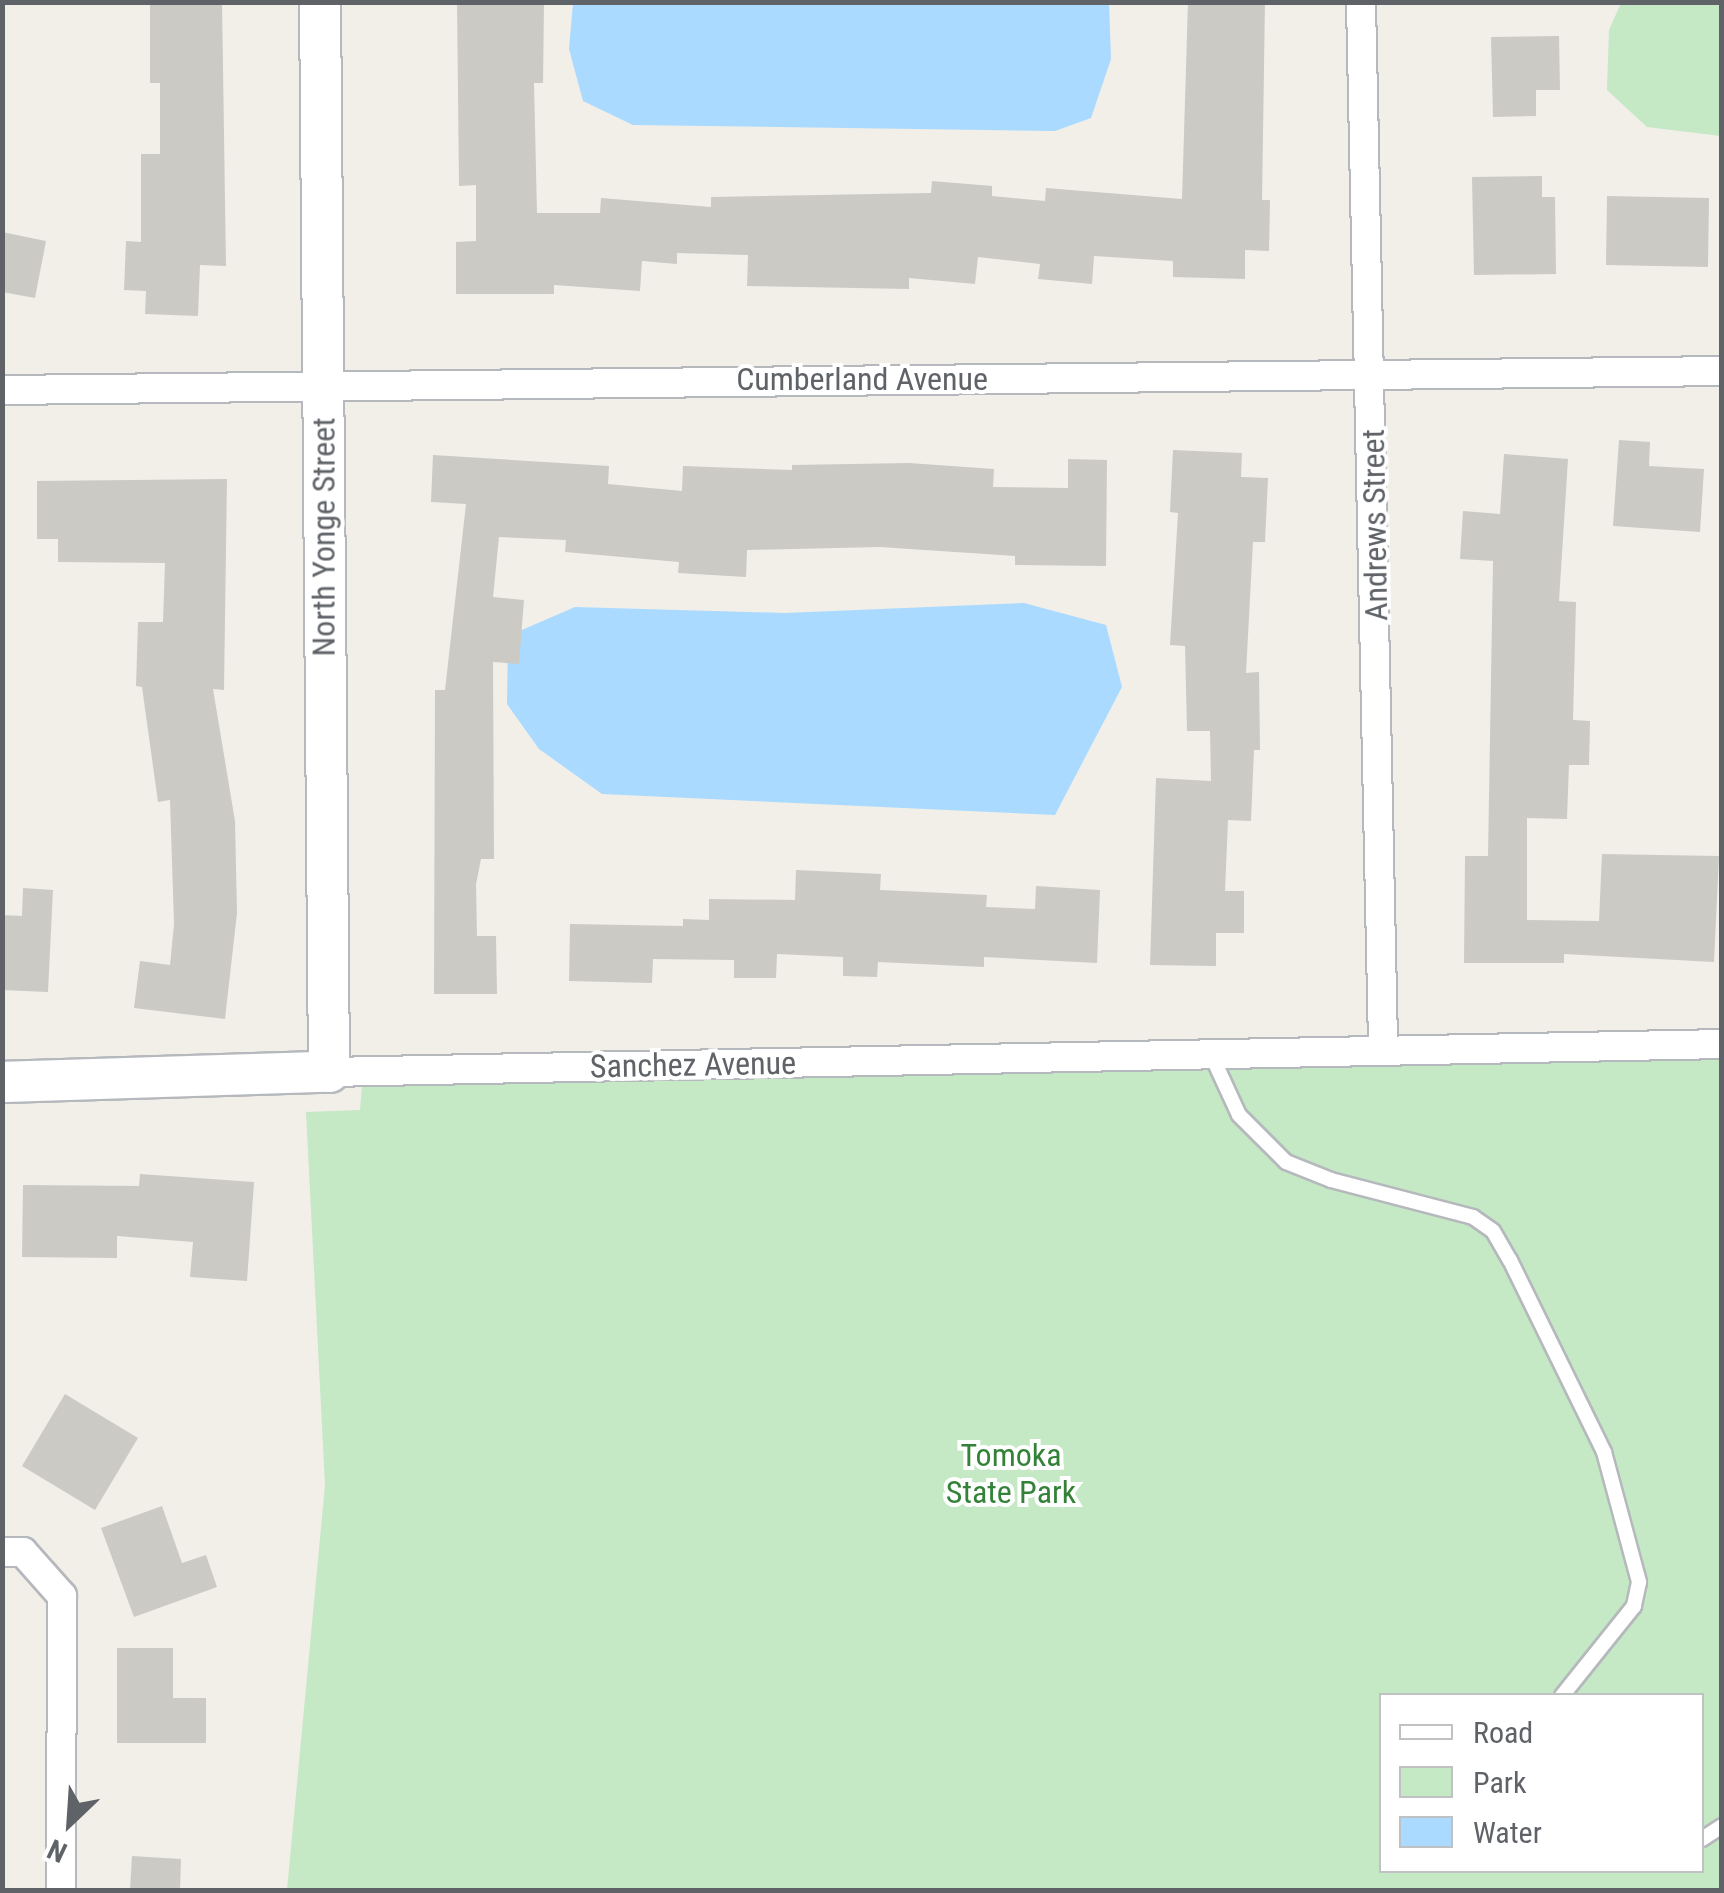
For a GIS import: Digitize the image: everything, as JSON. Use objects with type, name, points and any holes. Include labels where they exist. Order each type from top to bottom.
[{"type":"street","name":"North Yonge Street","points":[[320,2],[329,1072]]},
{"type":"street","name":"Andrews Street","points":[[1361,2],[1373,376],[1383,1047]]},
{"type":"street","name":"Cumberland Avenue","points":[[2,390],[324,382],[1722,371]]},
{"type":"street","name":"Sanchez Avenue","points":[[2,1082],[1383,1047],[1722,1044]]},
{"type":"street","points":[[2,1552],[23,1552],[62,1596],[61,1890]]},
{"type":"lane","points":[[1210,1052],[1239,1115],[1286,1162],[1330,1180],[1473,1217],[1492,1230],[1510,1260],[1604,1452],[1639,1582],[1634,1606],[1564,1693]]},
{"type":"green space","points":[[1621,3],[1721,3],[1721,136],[1647,127],[1607,90],[1609,30]]},
{"type":"green space","name":"Tomoka State Park","points":[[1721,1038],[1721,1890],[287,1890],[325,1485],[306,1112],[360,1110],[363,1072]]},
{"type":"water","points":[[573,3],[1109,3],[1111,59],[1091,118],[1055,131],[633,125],[583,101],[569,49]]},
{"type":"water","points":[[1024,603],[1106,625],[1122,687],[1055,815],[602,794],[539,749],[507,704],[508,636],[575,607],[785,613]]},
{"type":"building","points":[[150,2],[222,2],[226,266],[200,265],[198,316],[145,314],[146,291],[124,290],[126,241],[141,242],[141,154],[160,154],[160,83],[150,83]]},
{"type":"building","points":[[457,2],[544,2],[543,83],[534,83],[537,213],[600,213],[601,198],[711,207],[711,197],[931,193],[932,181],[992,186],[992,196],[1045,201],[1046,188],[1182,199],[1188,2],[1265,2],[1262,200],[1270,200],[1269,251],[1245,250],[1245,279],[1173,277],[1173,261],[1094,256],[1092,284],[1038,279],[1040,264],[978,257],[975,284],[909,278],[909,289],[747,286],[748,255],[677,253],[677,264],[642,261],[640,291],[554,285],[554,294],[456,294],[456,242],[476,241],[476,185],[459,186]]},
{"type":"building","points":[[1559,36],[1560,90],[1536,90],[1536,116],[1493,117],[1491,37]]},
{"type":"building","points":[[1542,176],[1542,197],[1555,197],[1556,274],[1474,275],[1472,177]]},
{"type":"building","points":[[1607,196],[1709,198],[1708,267],[1606,265]]},
{"type":"building","points":[[2,232],[46,241],[35,298],[2,292]]},
{"type":"building","points":[[1619,440],[1650,442],[1649,466],[1704,469],[1700,532],[1613,526]]},
{"type":"building","points":[[1173,450],[1242,453],[1241,477],[1268,478],[1265,542],[1253,542],[1246,673],[1259,672],[1260,750],[1254,750],[1251,821],[1228,820],[1225,891],[1244,891],[1244,933],[1216,933],[1216,966],[1150,965],[1156,778],[1211,781],[1210,731],[1187,731],[1185,646],[1170,645],[1178,513],[1170,512]]},
{"type":"building","points":[[1504,454],[1568,459],[1559,601],[1576,602],[1573,720],[1590,721],[1589,765],[1569,765],[1567,819],[1527,818],[1527,920],[1599,921],[1602,854],[1719,856],[1714,962],[1564,954],[1564,963],[1464,963],[1465,856],[1488,856],[1493,561],[1460,559],[1463,511],[1500,514]]},
{"type":"building","points":[[433,455],[609,466],[608,484],[682,491],[683,466],[792,470],[792,465],[909,463],[994,469],[993,487],[1068,488],[1068,459],[1107,460],[1106,566],[1015,565],[1015,556],[880,547],[747,550],[746,577],[678,573],[679,562],[565,552],[566,540],[499,537],[493,597],[524,600],[519,664],[493,662],[494,859],[481,859],[476,884],[477,936],[496,936],[497,994],[434,994],[435,690],[445,690],[466,504],[431,502]]},
{"type":"building","points":[[227,479],[224,690],[213,689],[235,821],[237,913],[225,1019],[134,1008],[140,961],[170,965],[174,924],[170,800],[158,802],[142,687],[136,686],[138,622],[163,622],[165,563],[58,562],[58,539],[37,539],[37,481]]},
{"type":"building","points":[[796,870],[881,874],[880,890],[987,895],[986,907],[1035,909],[1036,886],[1100,890],[1097,963],[984,957],[984,967],[878,962],[877,977],[843,976],[843,957],[777,954],[776,978],[734,978],[734,960],[653,959],[652,983],[569,981],[570,924],[683,926],[683,919],[709,920],[709,899],[795,900]]},
{"type":"building","points":[[23,888],[53,890],[48,992],[2,990],[2,915],[22,916]]},
{"type":"building","points":[[140,1174],[254,1182],[247,1281],[190,1277],[193,1242],[117,1236],[117,1258],[22,1257],[23,1185],[139,1186]]},
{"type":"building","points":[[65,1394],[138,1438],[95,1510],[22,1466]]},
{"type":"building","points":[[162,1506],[182,1563],[206,1555],[217,1587],[134,1617],[101,1528]]},
{"type":"building","points":[[117,1648],[173,1648],[173,1698],[206,1698],[206,1743],[117,1743]]},
{"type":"building","points":[[132,1856],[181,1859],[180,1890],[130,1890]]}]
